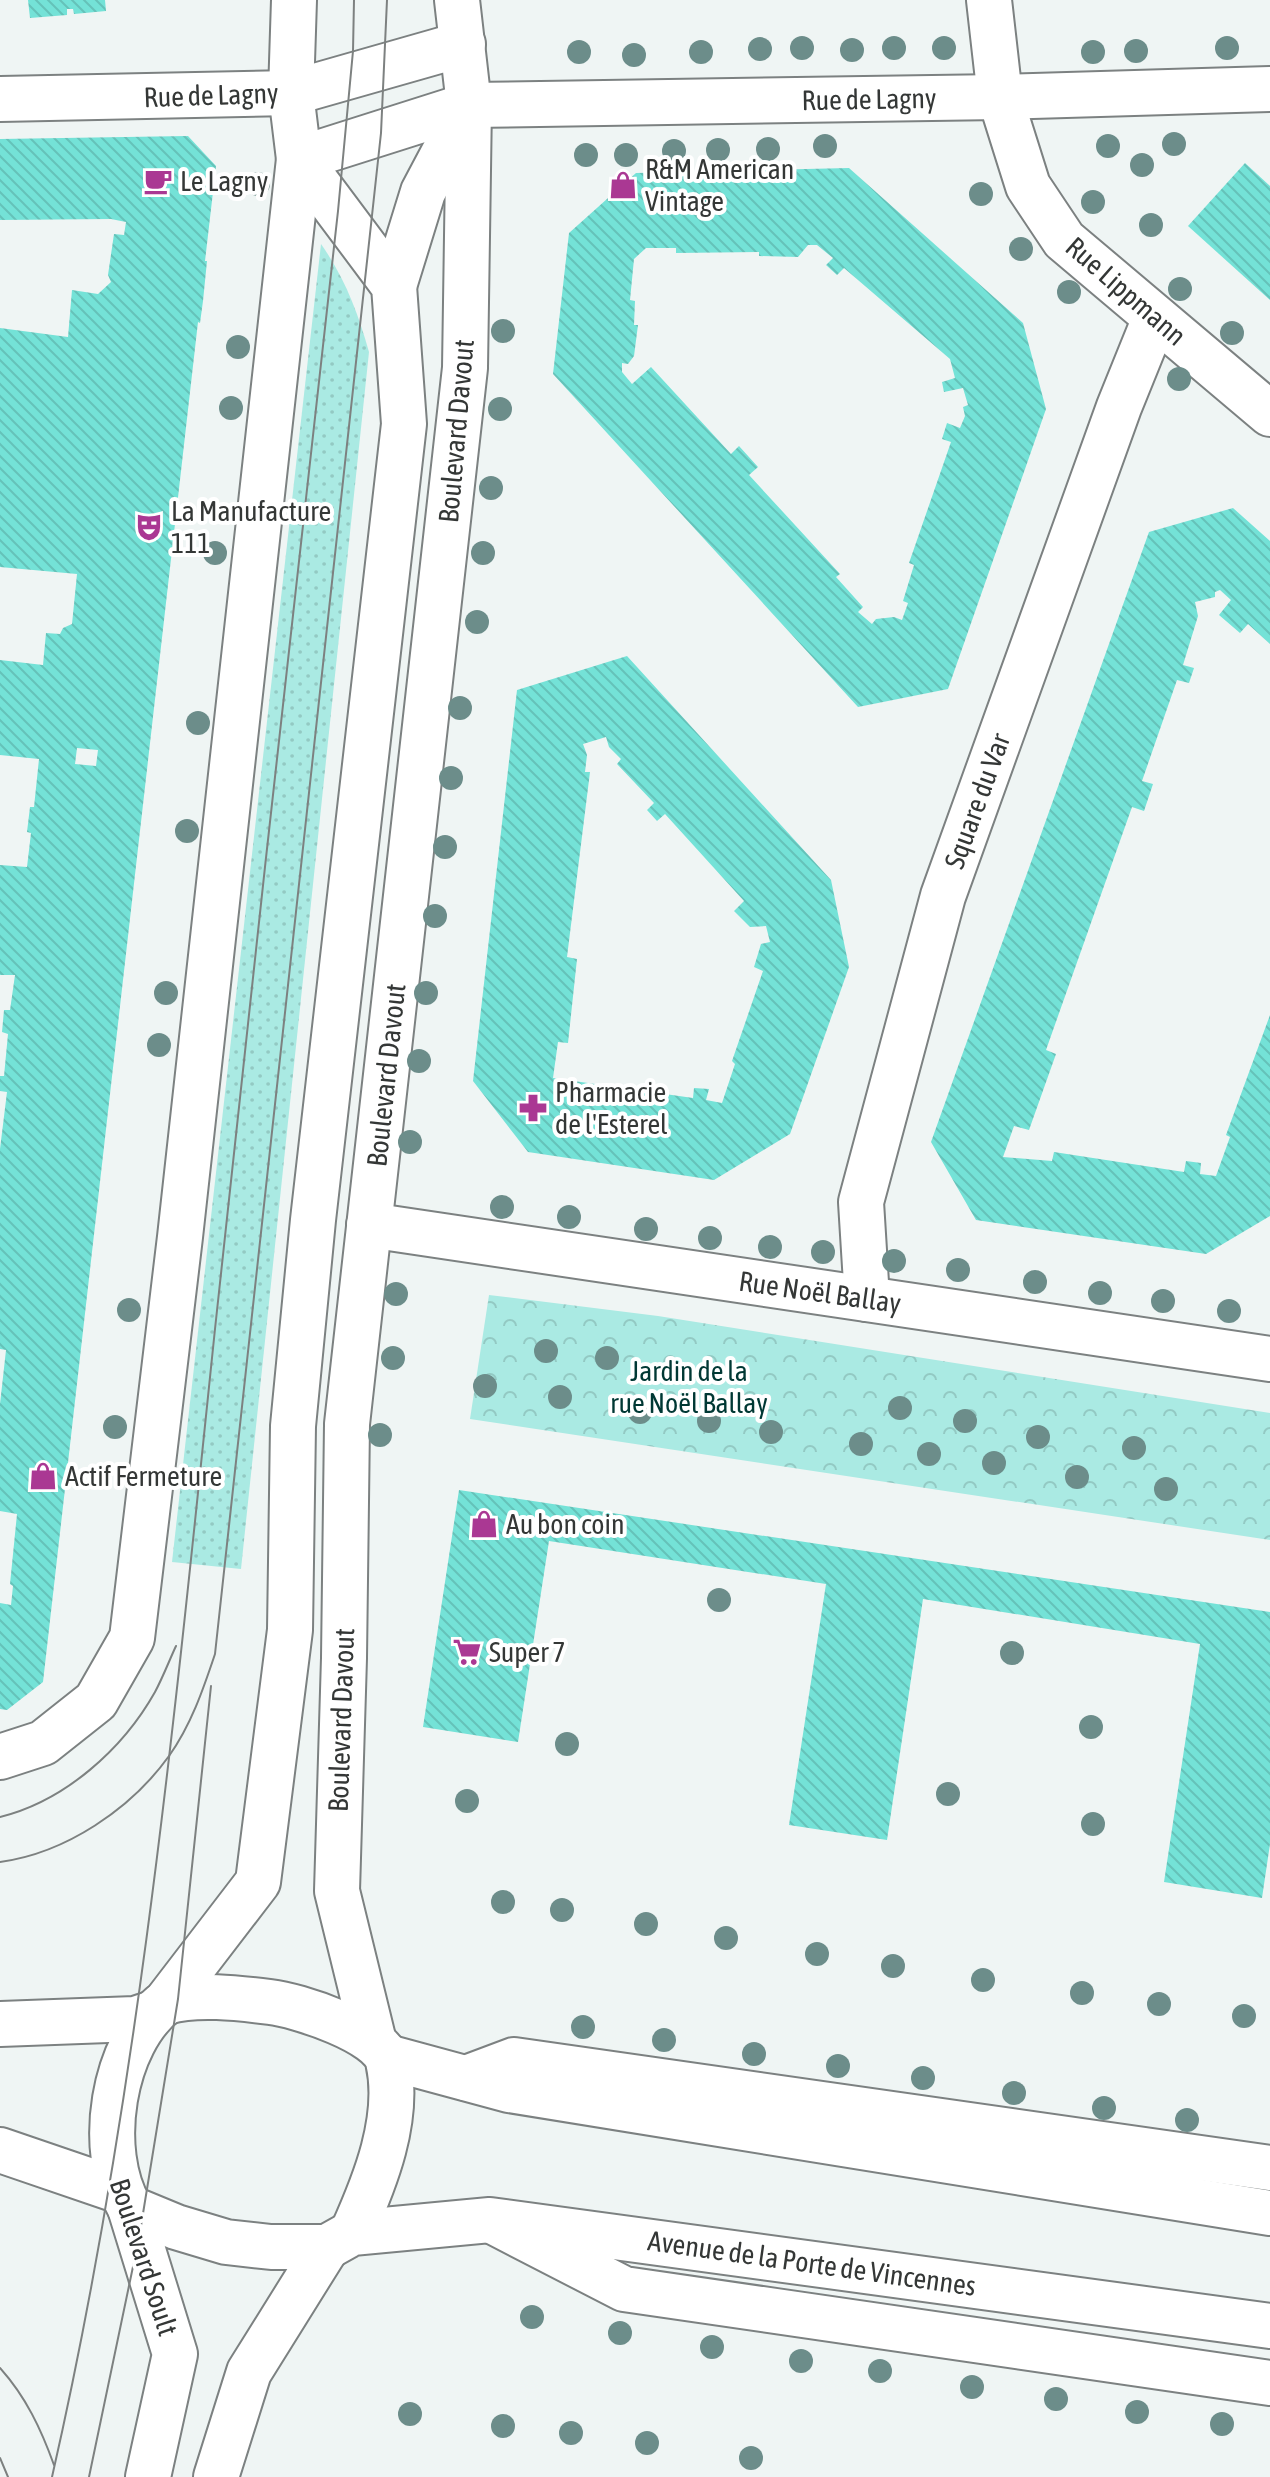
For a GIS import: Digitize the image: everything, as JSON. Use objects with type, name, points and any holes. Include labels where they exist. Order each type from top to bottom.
[{"type":"main road","points":[[0,1757],[43,1743],[96,1701],[132,1638],[299,159],[291,93],[294,0]]},
{"type":"main road","name":"Boulevard Davout","points":[[381,2050],[337,1891],[347,1424],[465,368],[469,105],[457,0]]},
{"type":"main road","name":"Rue Lippmann","points":[[989,0],[1000,97],[1028,186],[1064,240],[1270,414]]},
{"type":"main road","name":"Rue de Lagny","points":[[0,99],[291,93],[463,44]]},
{"type":"main road","name":"Rue de Lagny","points":[[469,105],[1000,97],[1270,89]]},
{"type":"main road","points":[[299,159],[469,105]]},
{"type":"main road","name":"Boulevard Davout","points":[[158,2008],[258,1882],[290,1630],[293,1426],[313,1220],[404,424],[394,286],[423,192],[469,105]]},
{"type":"main road","points":[[299,159],[394,286]]},
{"type":"main road","name":"Square du Var","points":[[867,1299],[861,1202],[943,896],[1119,407],[1155,318]]},
{"type":"main road","name":"Rue Noël Ballay","points":[[369,1225],[1270,1359]]},
{"type":"main road","points":[[0,2024],[135,2019],[178,1999],[273,2002],[330,2019],[381,2050],[509,2090],[1270,2213]]},
{"type":"main road","name":"Boulevard Soult","points":[[148,2477],[175,2354],[113,2154],[114,2103],[129,2048],[158,2008]]},
{"type":"main road","points":[[216,2477],[249,2372],[372,2190],[386,2137],[391,2091],[381,2050]]},
{"type":"main road","points":[[466,2078],[514,2060],[1270,2168]]},
{"type":"main road","points":[[0,2150],[125,2200],[176,2227],[226,2242],[271,2247],[340,2240]]},
{"type":"main road","points":[[490,2220],[624,2289],[1270,2383]]},
{"type":"main road","name":"Avenue de la Porte de Vincennes","points":[[340,2240],[490,2220],[1270,2326]]},
{"type":"green space","points":[[321,244],[350,296],[369,352],[241,1569],[172,1562]]},
{"type":"green space","name":"Jardin de la rue Noël Ballay","points":[[489,1295],[658,1316],[1270,1413],[1270,1540],[470,1419]]},
{"type":"building","points":[[28,0],[105,0],[106,11],[74,14],[73,9],[67,9],[67,15],[30,18]]},
{"type":"building","points":[[188,136],[216,166],[43,1682],[7,1710],[0,1709],[0,1603],[11,1605],[17,1514],[0,1511],[0,1404],[6,1350],[0,1349],[0,1149],[7,1092],[0,1091],[0,1076],[4,1076],[8,1034],[2,1032],[4,1010],[10,1010],[15,975],[0,975],[0,865],[27,867],[31,833],[27,832],[30,807],[34,807],[39,759],[0,755],[0,660],[43,665],[46,633],[60,634],[63,628],[72,624],[77,574],[0,567],[0,328],[68,337],[72,290],[98,294],[111,282],[108,275],[114,234],[124,235],[126,222],[111,219],[0,220],[0,139]],"holes":[[[77,748],[98,750],[96,766],[75,764]]]},
{"type":"building","points":[[1245,163],[1270,186],[1270,300],[1188,226]]},
{"type":"building","points":[[849,168],[1023,323],[1046,409],[948,689],[858,707],[553,374],[569,233],[636,173]],"holes":[[[808,245],[817,245],[833,258],[826,265],[837,275],[844,268],[950,359],[955,378],[942,382],[944,392],[963,388],[968,405],[963,407],[965,416],[960,428],[947,423],[942,439],[951,442],[909,563],[914,565],[903,601],[908,603],[902,620],[894,617],[876,619],[872,624],[858,612],[863,607],[836,577],[840,574],[749,475],[758,467],[739,446],[731,454],[651,367],[632,384],[622,372],[622,363],[628,364],[634,356],[638,325],[634,325],[635,301],[630,300],[634,259],[646,248],[676,248],[676,253],[759,252],[759,256],[798,257]]]},
{"type":"building","points":[[1233,508],[1270,541],[1270,644],[1248,624],[1240,633],[1219,615],[1231,600],[1220,590],[1215,592],[1215,597],[1195,602],[1198,616],[1183,665],[1194,668],[1189,683],[1177,680],[1142,781],[1153,784],[1144,811],[1132,807],[1046,1050],[1056,1054],[1029,1130],[1014,1126],[1003,1157],[1052,1161],[1054,1152],[1184,1172],[1186,1161],[1201,1163],[1200,1174],[1216,1176],[1230,1137],[1226,1135],[1270,1015],[1270,1216],[1206,1254],[976,1220],[931,1142],[1149,532]]},
{"type":"building","points":[[627,656],[831,880],[849,967],[790,1134],[714,1180],[528,1152],[473,1081],[517,690]],"holes":[[[606,737],[609,747],[621,759],[617,764],[654,803],[647,810],[657,821],[665,814],[744,901],[734,911],[750,927],[766,926],[770,942],[761,944],[754,967],[763,971],[732,1061],[735,1064],[722,1103],[706,1100],[709,1089],[694,1088],[693,1098],[553,1078],[558,1042],[568,1043],[577,959],[567,957],[590,772],[585,772],[587,755],[583,744]]]},
{"type":"building","points":[[459,1490],[1270,1612],[1270,1844],[1262,1898],[1164,1882],[1200,1644],[923,1599],[887,1840],[789,1825],[826,1584],[549,1541],[518,1742],[423,1727]]},
{"type":"tram line","points":[[52,2477],[108,2193],[131,2050],[169,1762],[338,211],[353,51],[354,0]]},
{"type":"tram line","points":[[0,1862],[25,1857],[72,1838],[95,1826],[136,1794],[169,1756],[184,1732],[215,1654],[381,133],[387,0]]},
{"type":"tram line","points":[[0,1817],[47,1799],[90,1770],[109,1752],[142,1713],[176,1646]]},
{"type":"tram line","points":[[89,2477],[139,2238],[178,1999],[211,1686]]},
{"type":"tram line","points":[[0,2368],[32,2414],[54,2465]]},
{"type":"tram line","points":[[0,2458],[8,2477]]},
{"type":"place","name":"Le Lagny","points":[[158,181]]},
{"type":"place","name":"R&M American Vintage","points":[[623,185]]},
{"type":"place","name":"La Manufacture 111","points":[[149,527]]},
{"type":"place","name":"Pharmacie de l'Esterel","points":[[533,1108]]},
{"type":"place","name":"Actif Fermeture","points":[[43,1476]]},
{"type":"place","name":"Au bon coin","points":[[484,1524]]},
{"type":"place","name":"Super 7","points":[[467,1652]]}]
